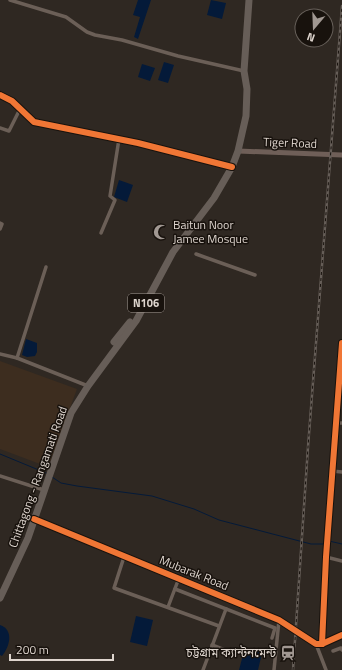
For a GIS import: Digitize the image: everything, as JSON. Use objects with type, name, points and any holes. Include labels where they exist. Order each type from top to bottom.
[{"type":"highway","name":"Chittagong - Rangamati Road","points":[[231,166],[243,110],[242,29],[246,0]]},
{"type":"highway","name":"Chittagong - Rangamati Road","points":[[0,590],[14,562],[71,414],[86,385],[136,321],[173,252],[214,198],[238,151],[244,128],[247,105],[243,71],[249,0]]},
{"type":"highway","name":"Chittagong - Rangamati Road","points":[[0,598],[20,558],[43,490]]},
{"type":"street","points":[[10,0],[66,17],[86,32],[95,35],[122,40],[178,56],[243,71]]},
{"type":"street","points":[[0,95],[12,101],[34,122],[119,139],[231,166]]},
{"type":"street","points":[[0,128],[8,131],[20,109]]},
{"type":"street","points":[[101,233],[115,200],[110,196],[119,139]]},
{"type":"street","name":"Tiger Road","points":[[238,151],[342,153]]},
{"type":"street","points":[[0,223],[2,224],[0,229]]},
{"type":"street","points":[[196,254],[255,275]]},
{"type":"street","points":[[17,358],[46,267]]},
{"type":"street","points":[[326,670],[319,644],[342,343]]},
{"type":"street","points":[[0,354],[17,358],[86,385]]},
{"type":"street","points":[[336,423],[342,423]]},
{"type":"street","points":[[332,471],[342,472]]},
{"type":"street","points":[[0,476],[43,490]]},
{"type":"street","name":"Mubarak Road","points":[[34,519],[279,620],[319,644]]},
{"type":"street","points":[[124,557],[114,588],[219,626]]},
{"type":"street","points":[[326,557],[342,561]]},
{"type":"street","points":[[168,607],[179,578]]},
{"type":"street","points":[[175,589],[275,628],[272,638]]},
{"type":"street","points":[[203,670],[226,609]]},
{"type":"street","points":[[274,670],[279,620]]},
{"type":"street","points":[[319,644],[342,635]]},
{"type":"street","points":[[212,645],[230,652]]},
{"type":"street","points":[[332,651],[341,648],[342,650]]},
{"type":"shaded area","points":[[0,361],[77,389],[48,467],[0,449]]},
{"type":"water","points":[[138,0],[151,0],[138,39],[134,37],[140,17],[133,15]]},
{"type":"water","points":[[211,0],[226,3],[222,19],[207,15]]},
{"type":"water","points":[[164,62],[174,65],[168,83],[158,80]]},
{"type":"water","points":[[142,64],[155,68],[150,81],[138,77]]},
{"type":"water","points":[[119,180],[133,185],[127,202],[114,197]]},
{"type":"water","points":[[26,339],[37,343],[37,352],[35,356],[27,357],[22,355]]},
{"type":"water","points":[[136,616],[153,620],[147,646],[130,642]]},
{"type":"water","points":[[0,625],[4,627],[9,634],[9,643],[2,656],[0,655]]},
{"type":"water","points":[[245,647],[262,653],[258,670],[239,670]]},
{"type":"waterway","points":[[0,454],[46,473]]},
{"type":"waterway","points":[[52,477],[61,483],[152,496],[194,509],[219,520],[311,544],[325,544]]},
{"type":"waterway","points":[[329,541],[342,544]]},
{"type":"railway","points":[[293,670],[308,447],[342,6]]},
{"type":"cycle path","points":[[0,95],[12,101],[34,122],[138,143],[232,167]]},
{"type":"cycle path","points":[[322,644],[326,557],[342,343]]},
{"type":"cycle path","points":[[34,519],[279,620],[316,644],[322,644],[342,635]]},
{"type":"place","name":"Baitun Noor Jamee Mosque","points":[[161,232]]},
{"type":"place","name":"চট্টগ্রাম ক্যান্টনমেন্ট","points":[[288,653]]}]
